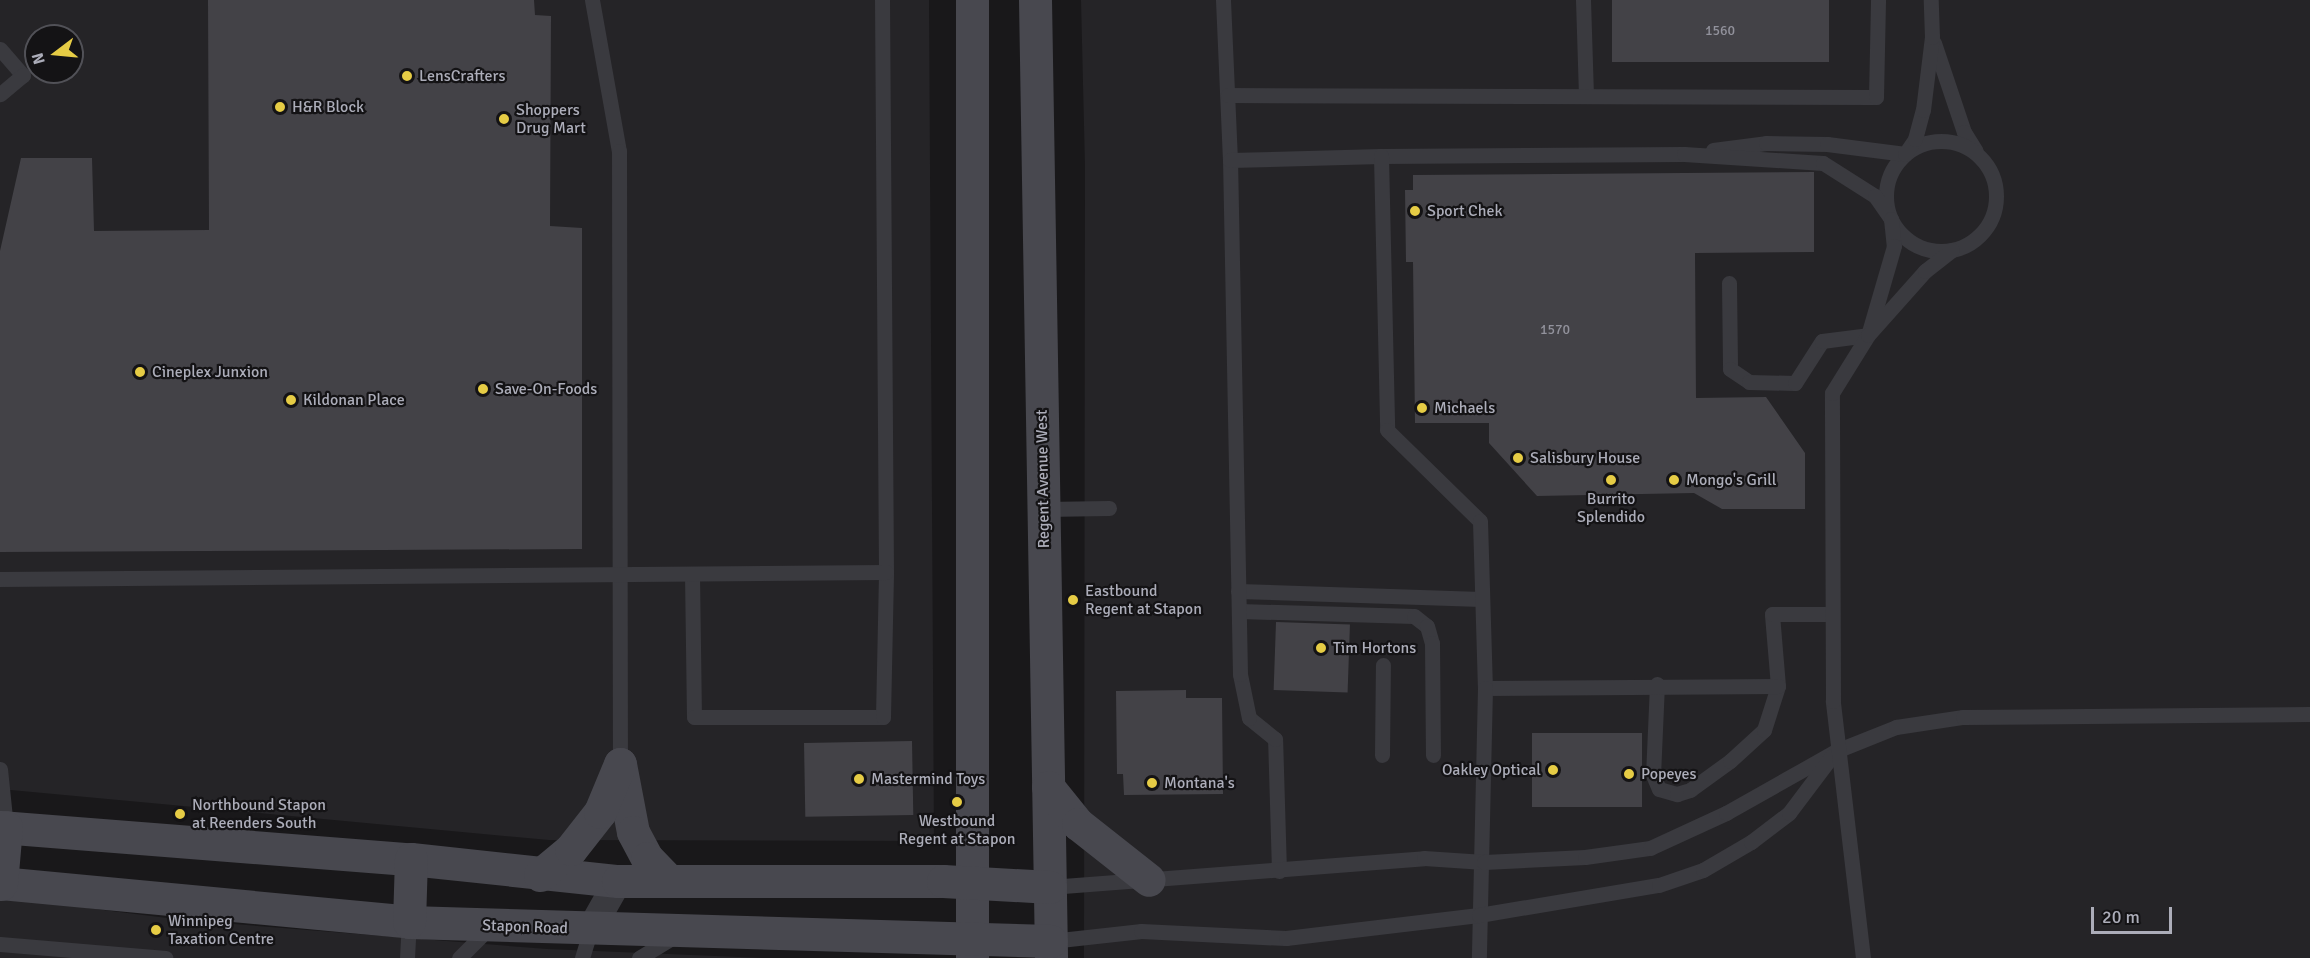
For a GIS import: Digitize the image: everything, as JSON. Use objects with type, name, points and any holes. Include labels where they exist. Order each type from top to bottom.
[{"type":"street","name":"Regent Avenue West","points":[[1035,0],[1051,949]]},
{"type":"street","points":[[972,1],[974,882],[972,948]]},
{"type":"street","points":[[620,764],[633,832],[647,858],[669,881]]},
{"type":"street","points":[[540,876],[571,849],[600,812],[620,764]]},
{"type":"street","points":[[1048,787],[1078,824],[1149,880]]},
{"type":"street","points":[[0,884],[3,827],[411,859],[540,876],[618,881],[974,882],[1050,887]]},
{"type":"street","points":[[410,921],[411,859]]},
{"type":"street","points":[[586,944],[618,881]]},
{"type":"street","name":"Stapon Road","points":[[0,884],[410,921],[493,925],[586,944],[683,932],[972,948],[1051,949]]},
{"type":"lane","points":[[592,0],[618,151],[620,764]]},
{"type":"lane","points":[[692,574],[693,717],[883,717],[886,572],[882,0]]},
{"type":"lane","points":[[1223,0],[1230,160],[1240,674],[1249,718],[1275,739],[1279,871]]},
{"type":"lane","points":[[1582,0],[1586,96]]},
{"type":"lane","points":[[1228,95],[1876,97],[1878,0]]},
{"type":"lane","points":[[1868,334],[1894,246],[1885,192],[1889,175],[1915,138],[1923,110],[1932,37],[1931,0]]},
{"type":"lane","points":[[1863,958],[1836,751],[1832,614],[1832,393],[1868,334],[1925,271],[1952,250],[1976,239],[1988,225],[1995,208],[1996,189],[1990,171],[1964,132],[1932,37]]},
{"type":"lane","points":[[0,49],[23,75],[0,94]]},
{"type":"lane","points":[[1684,154],[1766,143],[1827,144],[1874,153],[1905,154],[1928,141],[1946,140],[1977,154]]},
{"type":"lane","points":[[1230,160],[1381,156],[1684,154],[1822,163],[1875,195],[1907,240],[1923,249],[1952,250]]},
{"type":"lane","points":[[1381,156],[1387,430],[1480,521],[1485,688],[1484,862],[1479,915],[1479,958]]},
{"type":"lane","points":[[1729,283],[1730,369],[1749,382],[1796,383],[1822,341],[1868,334]]},
{"type":"lane","points":[[1044,508],[1109,508]]},
{"type":"lane","points":[[0,579],[886,572]]},
{"type":"lane","points":[[1238,591],[1481,599]]},
{"type":"lane","points":[[1239,611],[1414,616],[1427,626],[1432,643],[1433,755]]},
{"type":"lane","points":[[1658,684],[1653,775],[1659,789],[1669,794],[1690,790],[1764,730],[1778,686],[1772,614],[1832,614]]},
{"type":"lane","points":[[1382,756],[1383,665]]},
{"type":"lane","points":[[1485,688],[1658,684],[1778,686]]},
{"type":"lane","points":[[1050,887],[1424,858],[1484,862],[1585,857],[1650,848],[1726,813],[1836,751],[1896,727],[1964,717],[2310,714]]},
{"type":"lane","points":[[1051,949],[1141,931],[1286,938],[1479,915],[1659,885],[1703,870],[1751,842],[1789,813],[1836,751]]},
{"type":"lane","points":[[0,769],[3,827]]},
{"type":"lane","points":[[0,884],[0,892]]},
{"type":"lane","points":[[407,958],[410,921]]},
{"type":"lane","points":[[459,958],[493,925]]},
{"type":"lane","points":[[639,958],[683,932]]},
{"type":"lane","points":[[0,944],[77,954],[155,958]]},
{"type":"shaded area","points":[[0,0],[929,0],[934,841],[549,840],[0,789]]},
{"type":"shaded area","points":[[1081,0],[2310,0],[2310,958],[1084,958],[1085,167]]},
{"type":"shaded area","name":"Winnipeg Taxation Centre","points":[[0,897],[183,920],[547,949],[765,958],[0,958]]},
{"type":"building","name":"Kildonan Place","points":[[208,0],[534,0],[535,15],[551,16],[550,226],[582,228],[582,549],[0,552],[0,251],[21,158],[92,158],[94,231],[209,230]]},
{"type":"building","points":[[1612,0],[1829,0],[1829,62],[1612,62]]},
{"type":"building","points":[[1814,172],[1814,252],[1695,253],[1696,398],[1766,397],[1805,453],[1805,509],[1722,509],[1694,493],[1537,496],[1489,443],[1489,423],[1415,423],[1413,262],[1406,262],[1405,190],[1413,190],[1413,175]]},
{"type":"building","points":[[1276,622],[1350,625],[1348,693],[1274,690]]},
{"type":"building","points":[[1186,690],[1186,698],[1222,698],[1223,794],[1124,795],[1123,774],[1117,774],[1116,691]]},
{"type":"building","points":[[1532,733],[1642,733],[1642,807],[1532,807]]},
{"type":"building","name":"Mastermind Toys","points":[[912,741],[913,815],[805,817],[804,743]]},
{"type":"place","name":"LensCrafters","points":[[407,76]]},
{"type":"place","name":"H&R Block","points":[[280,107]]},
{"type":"place","name":"Shoppers Drug Mart","points":[[504,119]]},
{"type":"place","name":"Sport Chek","points":[[1415,211]]},
{"type":"place","name":"Cineplex Junxion","points":[[140,372]]},
{"type":"place","name":"Save-On-Foods","points":[[483,389]]},
{"type":"place","name":"Kildonan Place","points":[[291,400]]},
{"type":"place","name":"Michaels","points":[[1422,408]]},
{"type":"place","name":"Salisbury House","points":[[1518,458]]},
{"type":"place","name":"Burrito Splendido","points":[[1611,480]]},
{"type":"place","name":"Mongo's Grill","points":[[1674,480]]},
{"type":"place","name":"Eastbound Regent at Stapon","points":[[1073,600]]},
{"type":"place","name":"Tim Hortons","points":[[1321,648]]},
{"type":"place","name":"Oakley Optical","points":[[1553,770]]},
{"type":"place","name":"Popeyes","points":[[1629,774]]},
{"type":"place","name":"Mastermind Toys","points":[[859,779]]},
{"type":"place","name":"Montana's","points":[[1152,783]]},
{"type":"place","name":"Westbound Regent at Stapon","points":[[957,802]]},
{"type":"place","name":"Northbound Stapon at Reenders South","points":[[180,814]]},
{"type":"place","name":"Winnipeg Taxation Centre","points":[[156,930]]}]
